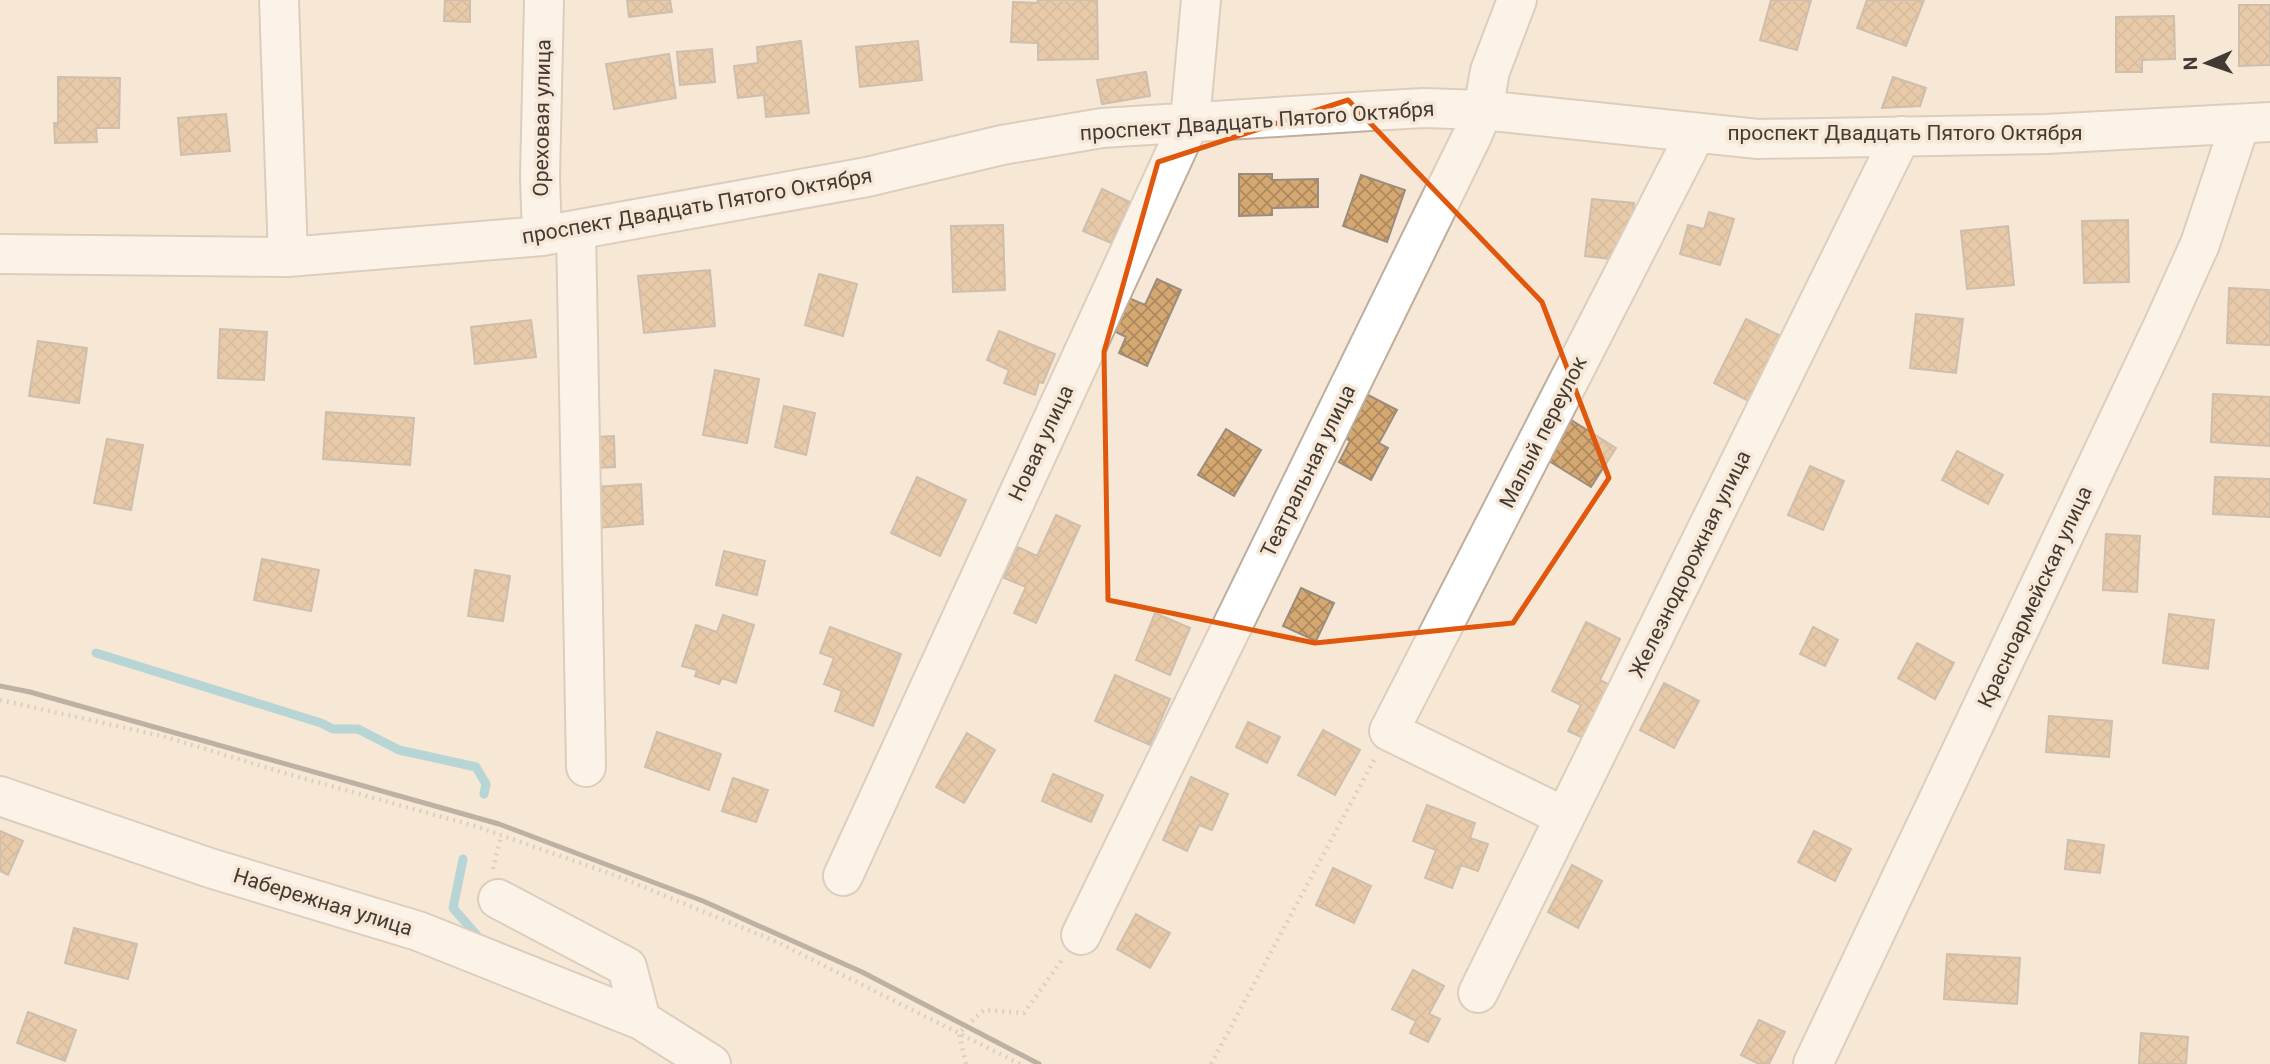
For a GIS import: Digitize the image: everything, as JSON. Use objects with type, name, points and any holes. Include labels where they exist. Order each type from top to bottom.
[{"type":"street","points":[[279,0],[288,257]]},
{"type":"street","name":"Ореховая улица","points":[[544,0],[540,178],[559,233],[586,767]]},
{"type":"street","name":"Новая улица","points":[[843,876],[1190,121],[1201,0]]},
{"type":"street","name":"Театральная улица","points":[[1081,935],[1465,149],[1483,110],[1490,71],[1517,0]]},
{"type":"street","name":"проспект Двадцать Пятого Октября","points":[[0,254],[288,257],[559,233],[867,177],[1002,145],[1102,128],[1190,121],[1424,108],[1483,110],[1758,139],[2046,134],[2255,123]]},
{"type":"street","name":"Красноармейская улица","points":[[1813,1064],[2163,326],[2255,123]]},
{"type":"street","name":"Малый переулок","points":[[1390,731],[1696,133]]},
{"type":"street","name":"Железнодорожная улица","points":[[1478,993],[1901,136]]},
{"type":"street","points":[[1390,731],[1565,817]]},
{"type":"street","name":"Набережная улица","points":[[0,796],[210,868],[418,931],[641,1020],[711,1064]]},
{"type":"street","points":[[495,887],[627,967],[641,1020]]},
{"type":"path","points":[[0,699],[162,736],[478,827],[617,876],[777,942],[1020,1064]]},
{"type":"path","points":[[1211,1064],[1390,731]]},
{"type":"path","points":[[495,887],[501,836]]},
{"type":"path","points":[[959,1034],[984,1010],[1024,1013],[1081,935]]},
{"type":"path","points":[[959,1034],[966,1064]]},
{"type":"highlighted area","points":[[1348,100],[1542,302],[1609,478],[1513,623],[1315,643],[1108,600],[1104,352],[1158,162]]},
{"type":"building","points":[[445,0],[470,0],[470,22],[444,21]]},
{"type":"building","points":[[627,0],[670,0],[672,12],[629,17]]},
{"type":"building","points":[[1038,0],[1097,0],[1098,59],[1038,60],[1038,43],[1011,42],[1013,2],[1037,3]]},
{"type":"building","points":[[1771,0],[1811,0],[1797,50],[1760,40]]},
{"type":"building","points":[[1867,0],[1924,0],[1906,46],[1857,28]]},
{"type":"building","points":[[2239,5],[2270,5],[2270,65],[2239,66]]},
{"type":"building","points":[[2174,16],[2175,59],[2142,60],[2142,72],[2116,72],[2116,17]]},
{"type":"building","points":[[801,41],[809,113],[766,117],[764,95],[738,98],[734,66],[758,63],[757,47]]},
{"type":"building","points":[[918,41],[922,80],[860,87],[856,47]]},
{"type":"building","points":[[712,49],[715,82],[680,85],[677,52]]},
{"type":"building","points":[[669,54],[676,98],[614,109],[606,64]]},
{"type":"building","points":[[1146,72],[1150,96],[1102,104],[1097,80]]},
{"type":"building","points":[[58,77],[120,78],[119,128],[96,128],[97,142],[55,143]]},
{"type":"building","points":[[1893,77],[1926,88],[1920,106],[1882,108]]},
{"type":"building","points":[[226,114],[230,151],[181,155],[178,118]]},
{"type":"building","points":[[1239,174],[1272,174],[1272,180],[1318,179],[1318,207],[1272,208],[1272,215],[1239,216]]},
{"type":"building","points":[[1361,175],[1405,190],[1387,242],[1343,226]]},
{"type":"building","points":[[1102,189],[1130,202],[1111,243],[1083,231]]},
{"type":"building","points":[[1592,199],[1634,203],[1628,261],[1585,256]]},
{"type":"building","points":[[1709,212],[1734,219],[1720,265],[1680,254],[1688,225],[1704,229]]},
{"type":"building","points":[[2128,220],[2129,282],[2084,283],[2082,221]]},
{"type":"building","points":[[1003,225],[1005,290],[953,292],[951,226]]},
{"type":"building","points":[[2008,226],[2014,285],[1967,289],[1961,231]]},
{"type":"building","points":[[710,270],[715,326],[644,333],[638,276]]},
{"type":"building","points":[[819,274],[857,284],[843,336],[805,325]]},
{"type":"building","points":[[1157,279],[1181,290],[1147,366],[1119,353],[1126,337],[1114,331],[1129,298],[1145,305]]},
{"type":"building","points":[[2229,288],[2270,290],[2270,345],[2227,343]]},
{"type":"building","points":[[1916,314],[1963,319],[1956,373],[1910,368]]},
{"type":"building","points":[[1746,319],[1789,340],[1756,405],[1714,383]]},
{"type":"building","points":[[531,320],[536,357],[475,364],[471,327]]},
{"type":"building","points":[[220,329],[267,332],[264,380],[218,378]]},
{"type":"building","points":[[999,331],[1055,354],[1043,383],[1039,382],[1035,395],[1004,383],[1009,370],[987,360]]},
{"type":"building","points":[[38,341],[87,348],[79,403],[29,396]]},
{"type":"building","points":[[715,370],[759,379],[747,443],[703,435]]},
{"type":"building","points":[[2213,394],[2270,397],[2270,446],[2211,442]]},
{"type":"building","points":[[1368,395],[1397,410],[1379,443],[1388,448],[1371,480],[1339,462],[1350,441],[1345,438]]},
{"type":"building","points":[[784,406],[815,413],[806,455],[775,447]]},
{"type":"building","points":[[326,412],[414,418],[410,465],[323,459]]},
{"type":"building","points":[[1568,418],[1616,448],[1591,487],[1544,458]]},
{"type":"building","points":[[1226,429],[1261,450],[1234,496],[1198,475]]},
{"type":"building","points":[[614,436],[615,467],[596,468],[595,437]]},
{"type":"building","points":[[107,439],[143,445],[131,510],[94,503]]},
{"type":"building","points":[[1957,451],[2003,475],[1988,504],[1942,480]]},
{"type":"building","points":[[1810,466],[1844,481],[1823,530],[1788,515]]},
{"type":"building","points":[[917,477],[966,500],[940,556],[891,533]]},
{"type":"building","points":[[2215,477],[2270,479],[2270,517],[2213,514]]},
{"type":"building","points":[[641,484],[643,524],[597,528],[594,487]]},
{"type":"building","points":[[1056,515],[1080,526],[1036,623],[1014,613],[1026,587],[1004,578],[1018,547],[1037,556]]},
{"type":"building","points":[[2106,534],[2140,536],[2137,592],[2103,590]]},
{"type":"building","points":[[724,551],[765,561],[757,595],[716,585]]},
{"type":"building","points":[[262,559],[319,570],[311,611],[254,600]]},
{"type":"building","points":[[475,570],[510,576],[503,621],[468,616]]},
{"type":"building","points":[[1301,588],[1334,603],[1316,641],[1283,626]]},
{"type":"building","points":[[1155,613],[1190,628],[1170,675],[1136,660]]},
{"type":"building","points":[[2169,614],[2214,620],[2208,669],[2163,663]]},
{"type":"building","points":[[723,615],[754,625],[736,683],[722,678],[719,684],[695,676],[697,670],[682,666],[696,625],[717,632]]},
{"type":"building","points":[[1586,622],[1620,639],[1600,680],[1616,688],[1590,741],[1568,731],[1581,705],[1552,691]]},
{"type":"building","points":[[830,627],[901,654],[873,726],[835,711],[842,691],[824,684],[834,658],[820,653]]},
{"type":"building","points":[[1813,627],[1838,640],[1825,666],[1800,654]]},
{"type":"building","points":[[1917,643],[1954,663],[1935,699],[1898,678]]},
{"type":"building","points":[[1115,675],[1170,699],[1150,745],[1095,721]]},
{"type":"building","points":[[1664,683],[1699,701],[1674,748],[1640,730]]},
{"type":"building","points":[[2049,716],[2112,721],[2109,757],[2046,752]]},
{"type":"building","points":[[1248,722],[1280,737],[1267,763],[1236,747]]},
{"type":"building","points":[[1323,730],[1360,750],[1335,795],[1298,775]]},
{"type":"building","points":[[657,732],[721,754],[709,790],[645,767]]},
{"type":"building","points":[[967,733],[995,750],[964,803],[936,787]]},
{"type":"building","points":[[1053,774],[1103,795],[1091,822],[1042,801]]},
{"type":"building","points":[[1191,777],[1228,794],[1212,830],[1199,825],[1187,851],[1163,840]]},
{"type":"building","points":[[733,778],[768,790],[756,822],[722,811]]},
{"type":"building","points":[[1427,805],[1475,823],[1470,838],[1488,844],[1478,871],[1461,865],[1452,888],[1425,878],[1436,850],[1413,841]]},
{"type":"building","points":[[0,831],[23,841],[8,875],[0,871]]},
{"type":"building","points":[[1814,831],[1851,849],[1835,881],[1798,862]]},
{"type":"building","points":[[2068,840],[2104,845],[2100,873],[2065,869]]},
{"type":"building","points":[[1572,865],[1602,881],[1578,928],[1548,912]]},
{"type":"building","points":[[1333,868],[1371,886],[1354,923],[1316,905]]},
{"type":"building","points":[[1136,914],[1170,933],[1150,968],[1117,949]]},
{"type":"building","points":[[74,928],[137,944],[128,979],[65,963]]},
{"type":"building","points":[[1947,954],[2020,958],[2017,1004],[1944,999]]},
{"type":"building","points":[[1413,970],[1444,986],[1429,1014],[1440,1019],[1428,1042],[1410,1033],[1416,1021],[1392,1009]]},
{"type":"building","points":[[28,1012],[76,1030],[65,1061],[17,1043]]},
{"type":"building","points":[[1759,1020],[1785,1032],[1769,1064],[1759,1064],[1741,1055]]},
{"type":"building","points":[[2141,1033],[2188,1037],[2186,1064],[2139,1064]]},
{"type":"waterway","points":[[96,653],[333,729],[358,729],[399,750],[476,767],[486,784],[484,794]]},
{"type":"waterway","points":[[463,859],[453,908],[481,940]]},
{"type":"railway","points":[[0,686],[30,692],[499,824],[703,901],[862,972],[1039,1064]]}]
